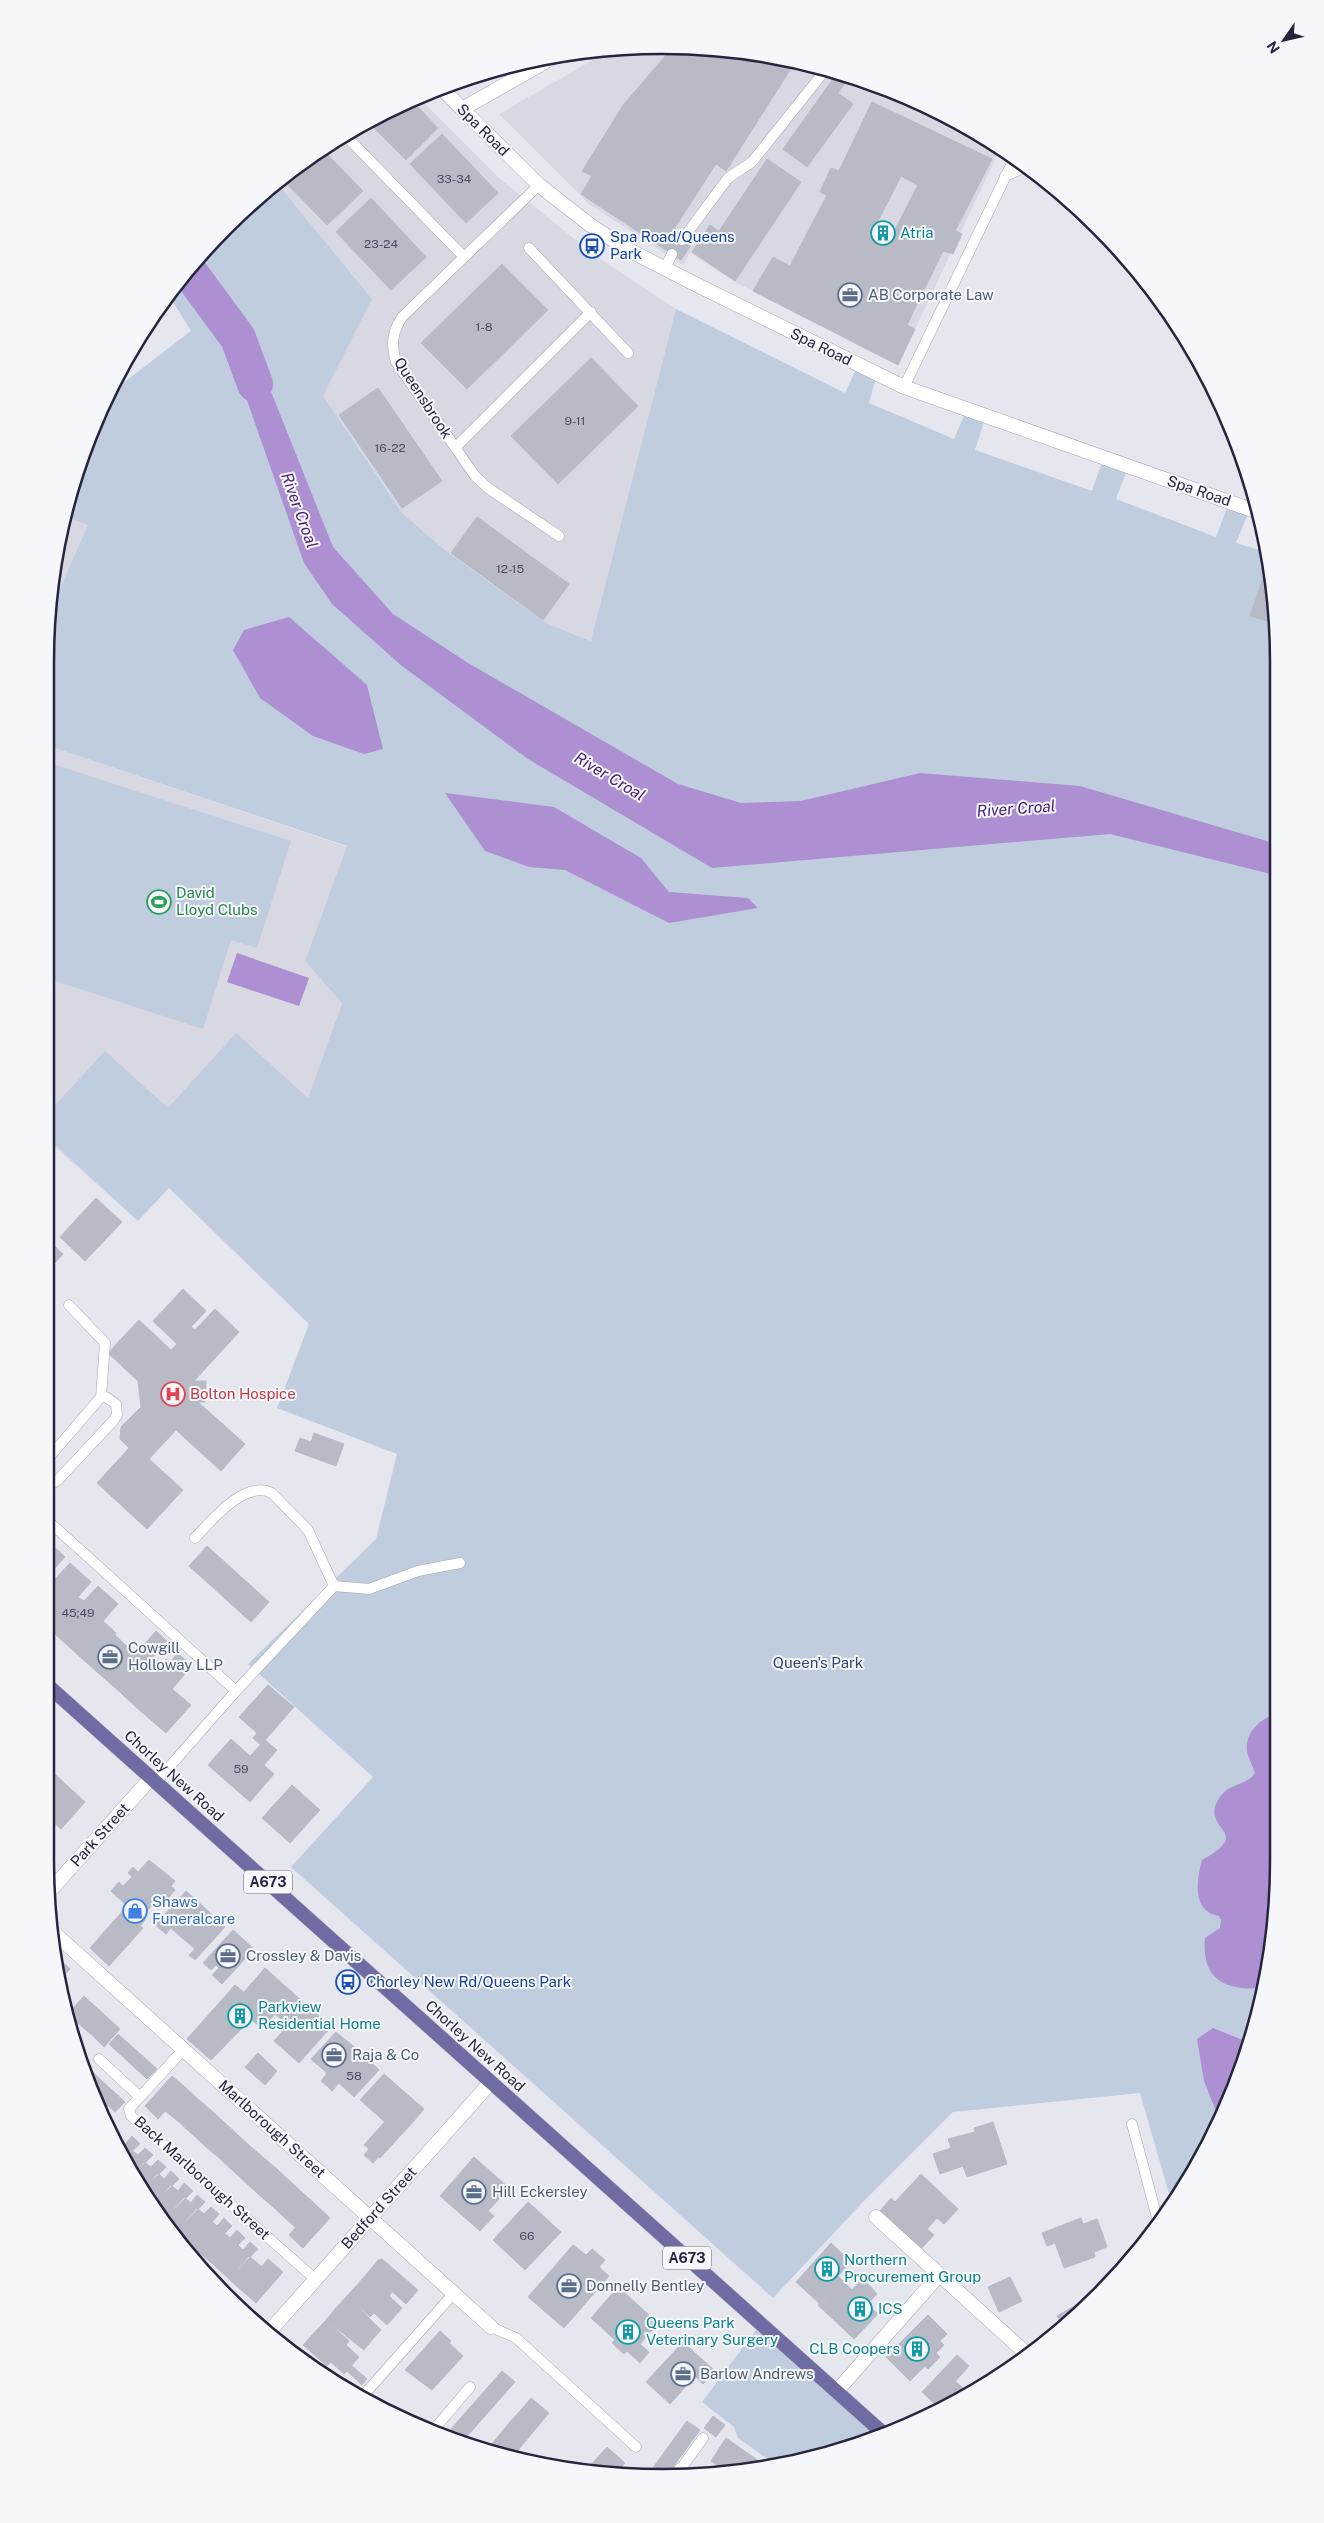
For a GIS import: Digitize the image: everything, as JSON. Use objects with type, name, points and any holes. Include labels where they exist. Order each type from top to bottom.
[{"type":"main road","name":"Chorley New Road","points":[[54,1691],[879,2429]]},
{"type":"street","points":[[462,109],[529,68]]},
{"type":"street","name":"Spa Road","points":[[446,93],[539,184],[590,225],[627,249],[904,387],[1251,510]]},
{"type":"street","name":"Park Street","points":[[55,1886],[154,1780]]},
{"type":"street","name":"Marlborough Street","points":[[59,1937],[491,2327]]},
{"type":"street","name":"Bedford Street","points":[[273,2328],[491,2082]]},
{"type":"street","points":[[876,2217],[1023,2351]]},
{"type":"street","points":[[837,2392],[938,2275]]},
{"type":"lane","points":[[682,240],[728,178],[752,162],[822,75]]},
{"type":"lane","points":[[350,140],[464,257]]},
{"type":"lane","points":[[904,387],[1011,164]]},
{"type":"lane","points":[[1005,176],[1019,170]]},
{"type":"lane","name":"Queensbrook","points":[[539,184],[402,317],[392,339],[396,362],[475,476],[488,488],[559,536]]},
{"type":"lane","points":[[529,248],[628,353]]},
{"type":"lane","points":[[664,268],[672,254]]},
{"type":"lane","name":"Queensbrook","points":[[455,448],[591,312]]},
{"type":"lane","points":[[54,1452],[101,1397],[105,1343],[68,1305]]},
{"type":"lane","points":[[54,1484],[117,1415],[116,1404],[111,1399],[101,1397]]},
{"type":"lane","points":[[195,1538],[226,1505],[257,1489],[265,1490],[272,1493],[308,1530],[334,1586]]},
{"type":"lane","points":[[54,1526],[236,1691]]},
{"type":"lane","points":[[334,1586],[369,1589],[418,1571],[460,1563]]},
{"type":"lane","points":[[154,1780],[334,1586]]},
{"type":"lane","name":"Back Marlborough Street","points":[[183,2050],[129,2109],[131,2116],[315,2279]]},
{"type":"lane","points":[[99,2059],[140,2097]]},
{"type":"lane","points":[[1132,2124],[1156,2215]]},
{"type":"lane","points":[[366,2392],[454,2293]]},
{"type":"lane","points":[[491,2327],[516,2338],[636,2447]]},
{"type":"lane","points":[[437,2426],[470,2387]]},
{"type":"lane","points":[[685,2468],[703,2438]]},
{"type":"shaded area","points":[[662,54],[702,55],[781,65],[858,86],[931,116],[997,154],[898,365],[737,283],[690,253],[683,265],[589,204],[499,114],[597,58]]},
{"type":"shaded area","points":[[499,76],[492,80],[470,85]]},
{"type":"shaded area","points":[[423,102],[499,178],[592,253],[676,309],[592,641],[546,623],[446,551],[402,513],[322,396],[372,299],[281,188],[324,156],[358,135]]},
{"type":"shaded area","points":[[71,518],[89,525],[58,594],[65,543]]},
{"type":"shaded area","points":[[54,748],[347,847],[305,961],[342,1002],[308,1098],[209,1143],[138,1221],[54,1146]]},
{"type":"green space","name":"Queen's Park","points":[[281,188],[372,299],[323,396],[402,513],[446,551],[546,623],[591,641],[676,309],[845,393],[858,365],[877,374],[869,403],[954,439],[967,409],[986,416],[975,450],[1092,491],[1102,462],[1126,472],[1116,499],[1216,537],[1229,502],[1250,509],[1236,543],[1260,550],[1269,622],[1270,662],[1269,1901],[1259,1980],[1238,2057],[1208,2130],[1170,2196],[1140,2093],[953,2112],[863,2202],[773,2298],[291,1867],[373,1777],[248,1664],[376,1539],[397,1454],[277,1408],[309,1324],[169,1188],[138,1221],[54,1143],[54,1106],[105,1051],[168,1108],[236,1033],[308,1098],[342,1003],[305,961],[347,846],[54,748],[55,622],[58,593],[88,525],[71,519],[86,466],[100,429],[120,385],[191,331],[172,301],[205,261],[232,232]]},
{"type":"green space","name":"David Lloyd Clubs","points":[[54,765],[291,841],[257,948],[231,940],[203,1029],[54,981]]},
{"type":"green space","points":[[761,2323],[879,2429],[819,2449],[769,2460],[738,2438],[734,2427],[702,2402]]},
{"type":"water","points":[[238,338],[250,339],[333,547],[393,614],[468,663],[678,784],[741,803],[801,801],[920,773],[1080,786],[1270,842],[1270,874],[1110,834],[712,868],[528,759],[402,666],[332,604],[304,563],[236,369]]},
{"type":"water","points":[[289,617],[367,685],[383,749],[364,754],[313,736],[260,698],[233,650],[244,630]]},
{"type":"water","points":[[445,793],[554,807],[641,858],[669,892],[748,898],[758,908],[669,923],[565,870],[529,867],[485,851]]},
{"type":"water","points":[[237,953],[309,978],[299,1006],[227,982]]},
{"type":"water","points":[[1270,1716],[1269,1901],[1259,1980],[1257,1988],[1250,1988],[1227,1985],[1212,1973],[1207,1964],[1205,1938],[1220,1928],[1221,1920],[1219,1916],[1210,1913],[1204,1908],[1200,1901],[1198,1885],[1202,1860],[1217,1851],[1224,1843],[1226,1837],[1216,1820],[1214,1813],[1216,1804],[1220,1797],[1230,1788],[1251,1778],[1255,1773],[1248,1756],[1247,1744],[1251,1732]]},
{"type":"water","points":[[1213,2028],[1243,2040],[1216,2112],[1204,2081],[1197,2039]]},
{"type":"building","points":[[667,54],[741,59],[792,67],[726,171],[716,164],[672,232],[691,245],[681,260],[581,194],[592,176],[582,171],[624,104]]},
{"type":"building","points":[[833,78],[846,82],[838,93],[853,104],[807,167],[783,149]]},
{"type":"building","name":"Atria","points":[[872,102],[992,159],[955,231],[962,234],[953,254],[943,251],[907,325],[915,329],[898,365],[753,291],[773,257],[790,266],[827,195],[820,192],[831,168],[839,171]],"holes":[[[901,176],[918,185],[894,232],[877,223]]]},
{"type":"building","points":[[416,106],[438,128],[406,160],[373,127]]},
{"type":"building","points":[[442,134],[498,193],[466,223],[410,164]]},
{"type":"building","points":[[327,154],[363,191],[327,225],[287,184]]},
{"type":"building","points":[[767,159],[801,182],[735,281],[692,252],[710,225],[719,231]]},
{"type":"building","points":[[371,198],[426,257],[391,290],[336,232]]},
{"type":"building","points":[[502,264],[548,310],[467,389],[421,343]]},
{"type":"building","points":[[591,358],[638,406],[558,484],[511,436]]},
{"type":"building","points":[[378,388],[442,481],[402,508],[339,415]]},
{"type":"building","points":[[477,517],[569,584],[543,620],[451,553]]},
{"type":"building","points":[[1264,576],[1269,622],[1250,616]]},
{"type":"building","points":[[96,1198],[122,1222],[85,1261],[60,1237]]},
{"type":"building","points":[[54,1246],[63,1254],[54,1264]]},
{"type":"building","points":[[183,1289],[206,1311],[191,1327],[195,1330],[215,1309],[239,1332],[194,1381],[206,1381],[205,1402],[198,1402],[245,1444],[221,1471],[176,1430],[149,1459],[183,1490],[147,1529],[97,1483],[129,1448],[120,1439],[121,1427],[141,1407],[138,1381],[108,1353],[139,1320],[171,1350],[177,1344],[153,1321]]},
{"type":"building","points":[[314,1433],[344,1444],[336,1466],[295,1451],[300,1438],[311,1442]]},
{"type":"building","points":[[207,1546],[269,1602],[251,1622],[189,1566]]},
{"type":"building","points":[[54,1547],[65,1557],[54,1569]]},
{"type":"building","points":[[70,1563],[91,1582],[78,1597],[84,1601],[98,1586],[118,1604],[103,1621],[116,1633],[88,1664],[54,1633],[54,1580]]},
{"type":"building","points":[[156,1631],[167,1641],[121,1693],[105,1679],[131,1650],[136,1654]]},
{"type":"building","name":"Cowgill Holloway LLP","points":[[115,1635],[131,1650],[105,1679],[88,1664]]},
{"type":"building","points":[[178,1653],[182,1657],[137,1708],[121,1693],[146,1665],[155,1672],[166,1659],[170,1662]]},
{"type":"building","points":[[182,1657],[192,1666],[172,1689],[191,1705],[166,1733],[137,1708]]},
{"type":"building","points":[[268,1685],[294,1707],[261,1745],[253,1738],[257,1733],[239,1717]]},
{"type":"building","points":[[231,1739],[250,1756],[265,1740],[277,1750],[264,1765],[274,1774],[250,1802],[208,1765]]},
{"type":"building","points":[[54,1773],[85,1802],[61,1829],[54,1823]]},
{"type":"building","points":[[292,1785],[320,1810],[290,1843],[262,1818]]},
{"type":"building","name":"Shaws Funeralcare","points":[[149,1860],[175,1881],[171,1886],[175,1890],[163,1904],[157,1899],[142,1917],[145,1920],[140,1926],[143,1928],[109,1966],[90,1948],[127,1906],[111,1891],[119,1882],[123,1886],[132,1877],[128,1873],[133,1867],[138,1872]]},
{"type":"building","points":[[186,1891],[206,1909],[181,1937],[171,1928],[166,1934],[155,1925]]},
{"type":"building","points":[[206,1909],[225,1927],[195,1960],[189,1955],[195,1949],[181,1937]]},
{"type":"building","name":"Crossley & Davis","points":[[233,1930],[254,1949],[222,1984],[212,1975],[219,1968],[216,1965],[211,1970],[203,1963]]},
{"type":"building","points":[[62,1962],[70,1969],[64,1975]]},
{"type":"building","name":"Parkview Residential Home","points":[[265,1968],[331,2027],[299,2063],[274,2041],[288,2025],[275,2014],[262,2029],[251,2019],[211,2060],[187,2039],[235,1985],[244,1992]]},
{"type":"building","points":[[84,1996],[96,2007],[80,2025],[75,2020],[72,2010]]},
{"type":"building","points":[[96,2007],[108,2018],[92,2035],[80,2025]]},
{"type":"building","points":[[108,2018],[120,2029],[104,2047],[92,2035]]},
{"type":"building","name":"Raja & Co","points":[[336,2032],[358,2050],[327,2086],[321,2081],[327,2073],[311,2059]]},
{"type":"building","points":[[118,2034],[157,2069],[147,2079],[109,2044]]},
{"type":"building","points":[[358,2050],[379,2070],[354,2097],[339,2083],[332,2091],[327,2086]]},
{"type":"building","points":[[258,2053],[277,2071],[265,2085],[245,2067]]},
{"type":"building","points":[[91,2071],[125,2102],[115,2112],[103,2101]]},
{"type":"building","points":[[384,2074],[424,2109],[413,2122],[397,2108],[385,2122],[360,2100]]},
{"type":"building","points":[[172,2076],[186,2088],[158,2119],[145,2106]]},
{"type":"building","points":[[186,2088],[199,2100],[179,2122],[165,2111]]},
{"type":"building","points":[[199,2100],[212,2111],[192,2134],[179,2122]]},
{"type":"building","points":[[397,2108],[413,2122],[380,2158],[378,2157],[373,2163],[364,2155],[369,2149],[364,2145]]},
{"type":"building","points":[[212,2111],[225,2123],[205,2146],[192,2134]]},
{"type":"building","points":[[993,2122],[1007,2164],[967,2177],[963,2166],[940,2174],[933,2154],[951,2148],[948,2139],[975,2132],[974,2128]]},
{"type":"building","points":[[225,2123],[238,2135],[218,2157],[205,2146]]},
{"type":"building","points":[[238,2135],[251,2147],[231,2169],[218,2157]]},
{"type":"building","points":[[132,2136],[140,2144],[129,2154],[122,2142],[125,2144]]},
{"type":"building","points":[[251,2147],[264,2158],[244,2181],[231,2169]]},
{"type":"building","points":[[145,2148],[153,2155],[138,2170],[128,2153],[131,2150],[138,2155]]},
{"type":"building","name":"Hill Eckersley","points":[[474,2157],[509,2188],[488,2211],[494,2216],[480,2231],[440,2196]]},
{"type":"building","points":[[264,2158],[278,2170],[257,2193],[244,2181]]},
{"type":"building","points":[[158,2160],[166,2167],[148,2185],[138,2169],[144,2162],[151,2167]]},
{"type":"building","points":[[278,2170],[292,2183],[272,2206],[257,2193]]},
{"type":"building","points":[[171,2171],[179,2179],[157,2201],[147,2185],[158,2173],[164,2179]]},
{"type":"building","points":[[921,2174],[958,2209],[944,2224],[937,2218],[927,2229],[934,2235],[921,2249],[880,2211],[891,2198],[895,2202]]},
{"type":"building","points":[[184,2183],[193,2191],[168,2215],[157,2200],[171,2185],[178,2191]]},
{"type":"building","points":[[292,2183],[316,2205],[296,2228],[272,2206]]},
{"type":"building","points":[[197,2195],[205,2202],[178,2230],[168,2215],[184,2197],[191,2203]]},
{"type":"building","points":[[528,2202],[561,2232],[525,2270],[493,2240]]},
{"type":"building","points":[[316,2205],[330,2218],[303,2248],[289,2235]]},
{"type":"building","points":[[211,2207],[219,2214],[212,2222],[210,2220],[189,2243],[178,2230],[197,2208],[204,2214]]},
{"type":"building","points":[[224,2218],[232,2226],[225,2233],[223,2232],[202,2255],[189,2243],[210,2220],[217,2226]]},
{"type":"building","points":[[1081,2218],[1083,2224],[1097,2219],[1102,2232],[1057,2248],[1055,2243],[1047,2246],[1042,2233]]},
{"type":"building","points":[[237,2230],[245,2238],[216,2267],[202,2255],[223,2232],[230,2238]]},
{"type":"building","points":[[1102,2232],[1107,2247],[1094,2252],[1095,2257],[1064,2268],[1057,2248]]},
{"type":"building","points":[[250,2242],[258,2249],[229,2279],[216,2267],[237,2244],[243,2250]]},
{"type":"building","name":"Northern Procurement Group","points":[[831,2243],[851,2262],[838,2276],[842,2280],[820,2304],[796,2282]]},
{"type":"building","name":"Donnelly Bentley","points":[[573,2245],[586,2255],[592,2249],[605,2260],[599,2267],[609,2276],[564,2328],[528,2297]]},
{"type":"building","points":[[249,2256],[262,2267],[241,2290],[229,2279]]},
{"type":"building","points":[[268,2259],[283,2272],[256,2303],[241,2290]]},
{"type":"building","points":[[382,2259],[418,2290],[406,2304],[369,2271],[378,2260]]},
{"type":"building","points":[[369,2271],[392,2292],[389,2296],[402,2308],[395,2316],[358,2284]]},
{"type":"building","points":[[1010,2277],[1022,2301],[999,2312],[988,2287]]},
{"type":"building","points":[[862,2279],[870,2286],[836,2322],[818,2305],[842,2280],[852,2290]]},
{"type":"building","points":[[358,2284],[395,2316],[387,2325],[374,2313],[370,2317],[347,2296]]},
{"type":"building","name":"ICS","points":[[870,2286],[877,2294],[867,2304],[878,2314],[854,2339],[836,2322]]},
{"type":"building","name":"Queens Park Veterinary Surgery","points":[[618,2287],[658,2323],[640,2344],[649,2352],[640,2363],[627,2351],[624,2354],[612,2343],[615,2340],[591,2318]]},
{"type":"building","points":[[347,2296],[381,2330],[372,2340],[336,2308]]},
{"type":"building","points":[[1078,2304],[1060,2321],[1057,2316]]},
{"type":"building","points":[[336,2308],[372,2340],[364,2350],[326,2320]]},
{"type":"building","name":"CLB Coopers","points":[[928,2315],[947,2334],[940,2341],[944,2345],[936,2353],[940,2357],[928,2369],[925,2366],[910,2381],[886,2357]]},
{"type":"building","points":[[326,2320],[349,2341],[346,2345],[359,2357],[352,2365],[314,2333]]},
{"type":"building","points":[[440,2331],[451,2341],[449,2343],[463,2356],[432,2390],[405,2370]]},
{"type":"building","points":[[314,2333],[367,2379],[362,2385],[347,2371],[344,2374],[331,2362],[327,2366],[303,2345]]},
{"type":"building","name":"Barlow Andrews","points":[[683,2342],[715,2371],[703,2384],[695,2376],[670,2404],[646,2382]]},
{"type":"building","points":[[957,2355],[969,2366],[935,2404],[922,2392]]},
{"type":"building","points":[[502,2371],[515,2382],[466,2437],[449,2431]]},
{"type":"building","points":[[955,2381],[964,2389],[936,2405]]},
{"type":"building","points":[[531,2398],[549,2413],[539,2425],[521,2410]]},
{"type":"building","points":[[521,2410],[539,2425],[529,2437],[510,2422]]},
{"type":"building","points":[[713,2416],[725,2425],[716,2437],[704,2428]]},
{"type":"building","points":[[687,2421],[700,2430],[672,2469],[652,2469]]},
{"type":"building","points":[[510,2422],[529,2437],[519,2449],[500,2434]]},
{"type":"building","points":[[500,2434],[519,2449],[517,2452],[491,2445]]},
{"type":"building","points":[[726,2438],[759,2461],[719,2466],[711,2461]]},
{"type":"building","points":[[607,2447],[625,2463],[620,2468],[591,2465]]},
{"type":"waterway","name":"River Croal","points":[[192,276],[238,338],[255,384]]},
{"type":"place","name":"Atria","points":[[883,233]]},
{"type":"place","name":"Spa Road/Queens Park","points":[[592,246]]},
{"type":"place","name":"AB Corporate Law","points":[[850,295]]},
{"type":"place","name":"David Lloyd Clubs","points":[[159,902]]},
{"type":"place","name":"Bolton Hospice","points":[[173,1394]]},
{"type":"place","name":"Cowgill Holloway LLP","points":[[110,1657]]},
{"type":"place","name":"Shaws Funeralcare","points":[[135,1911]]},
{"type":"place","name":"Crossley & Davis","points":[[228,1956]]},
{"type":"place","name":"Chorley New Rd/Queens Park","points":[[348,1982]]},
{"type":"place","name":"Parkview Residential Home","points":[[240,2016]]},
{"type":"place","name":"Raja & Co","points":[[334,2055]]},
{"type":"place","name":"Hill Eckersley","points":[[474,2192]]},
{"type":"place","name":"Northern Procurement Group","points":[[827,2269]]},
{"type":"place","name":"Donnelly Bentley","points":[[569,2286]]},
{"type":"place","name":"ICS","points":[[860,2309]]},
{"type":"place","name":"Queens Park Veterinary Surgery","points":[[628,2332]]},
{"type":"place","name":"CLB Coopers","points":[[917,2349]]},
{"type":"place","name":"Barlow Andrews","points":[[683,2374]]}]
